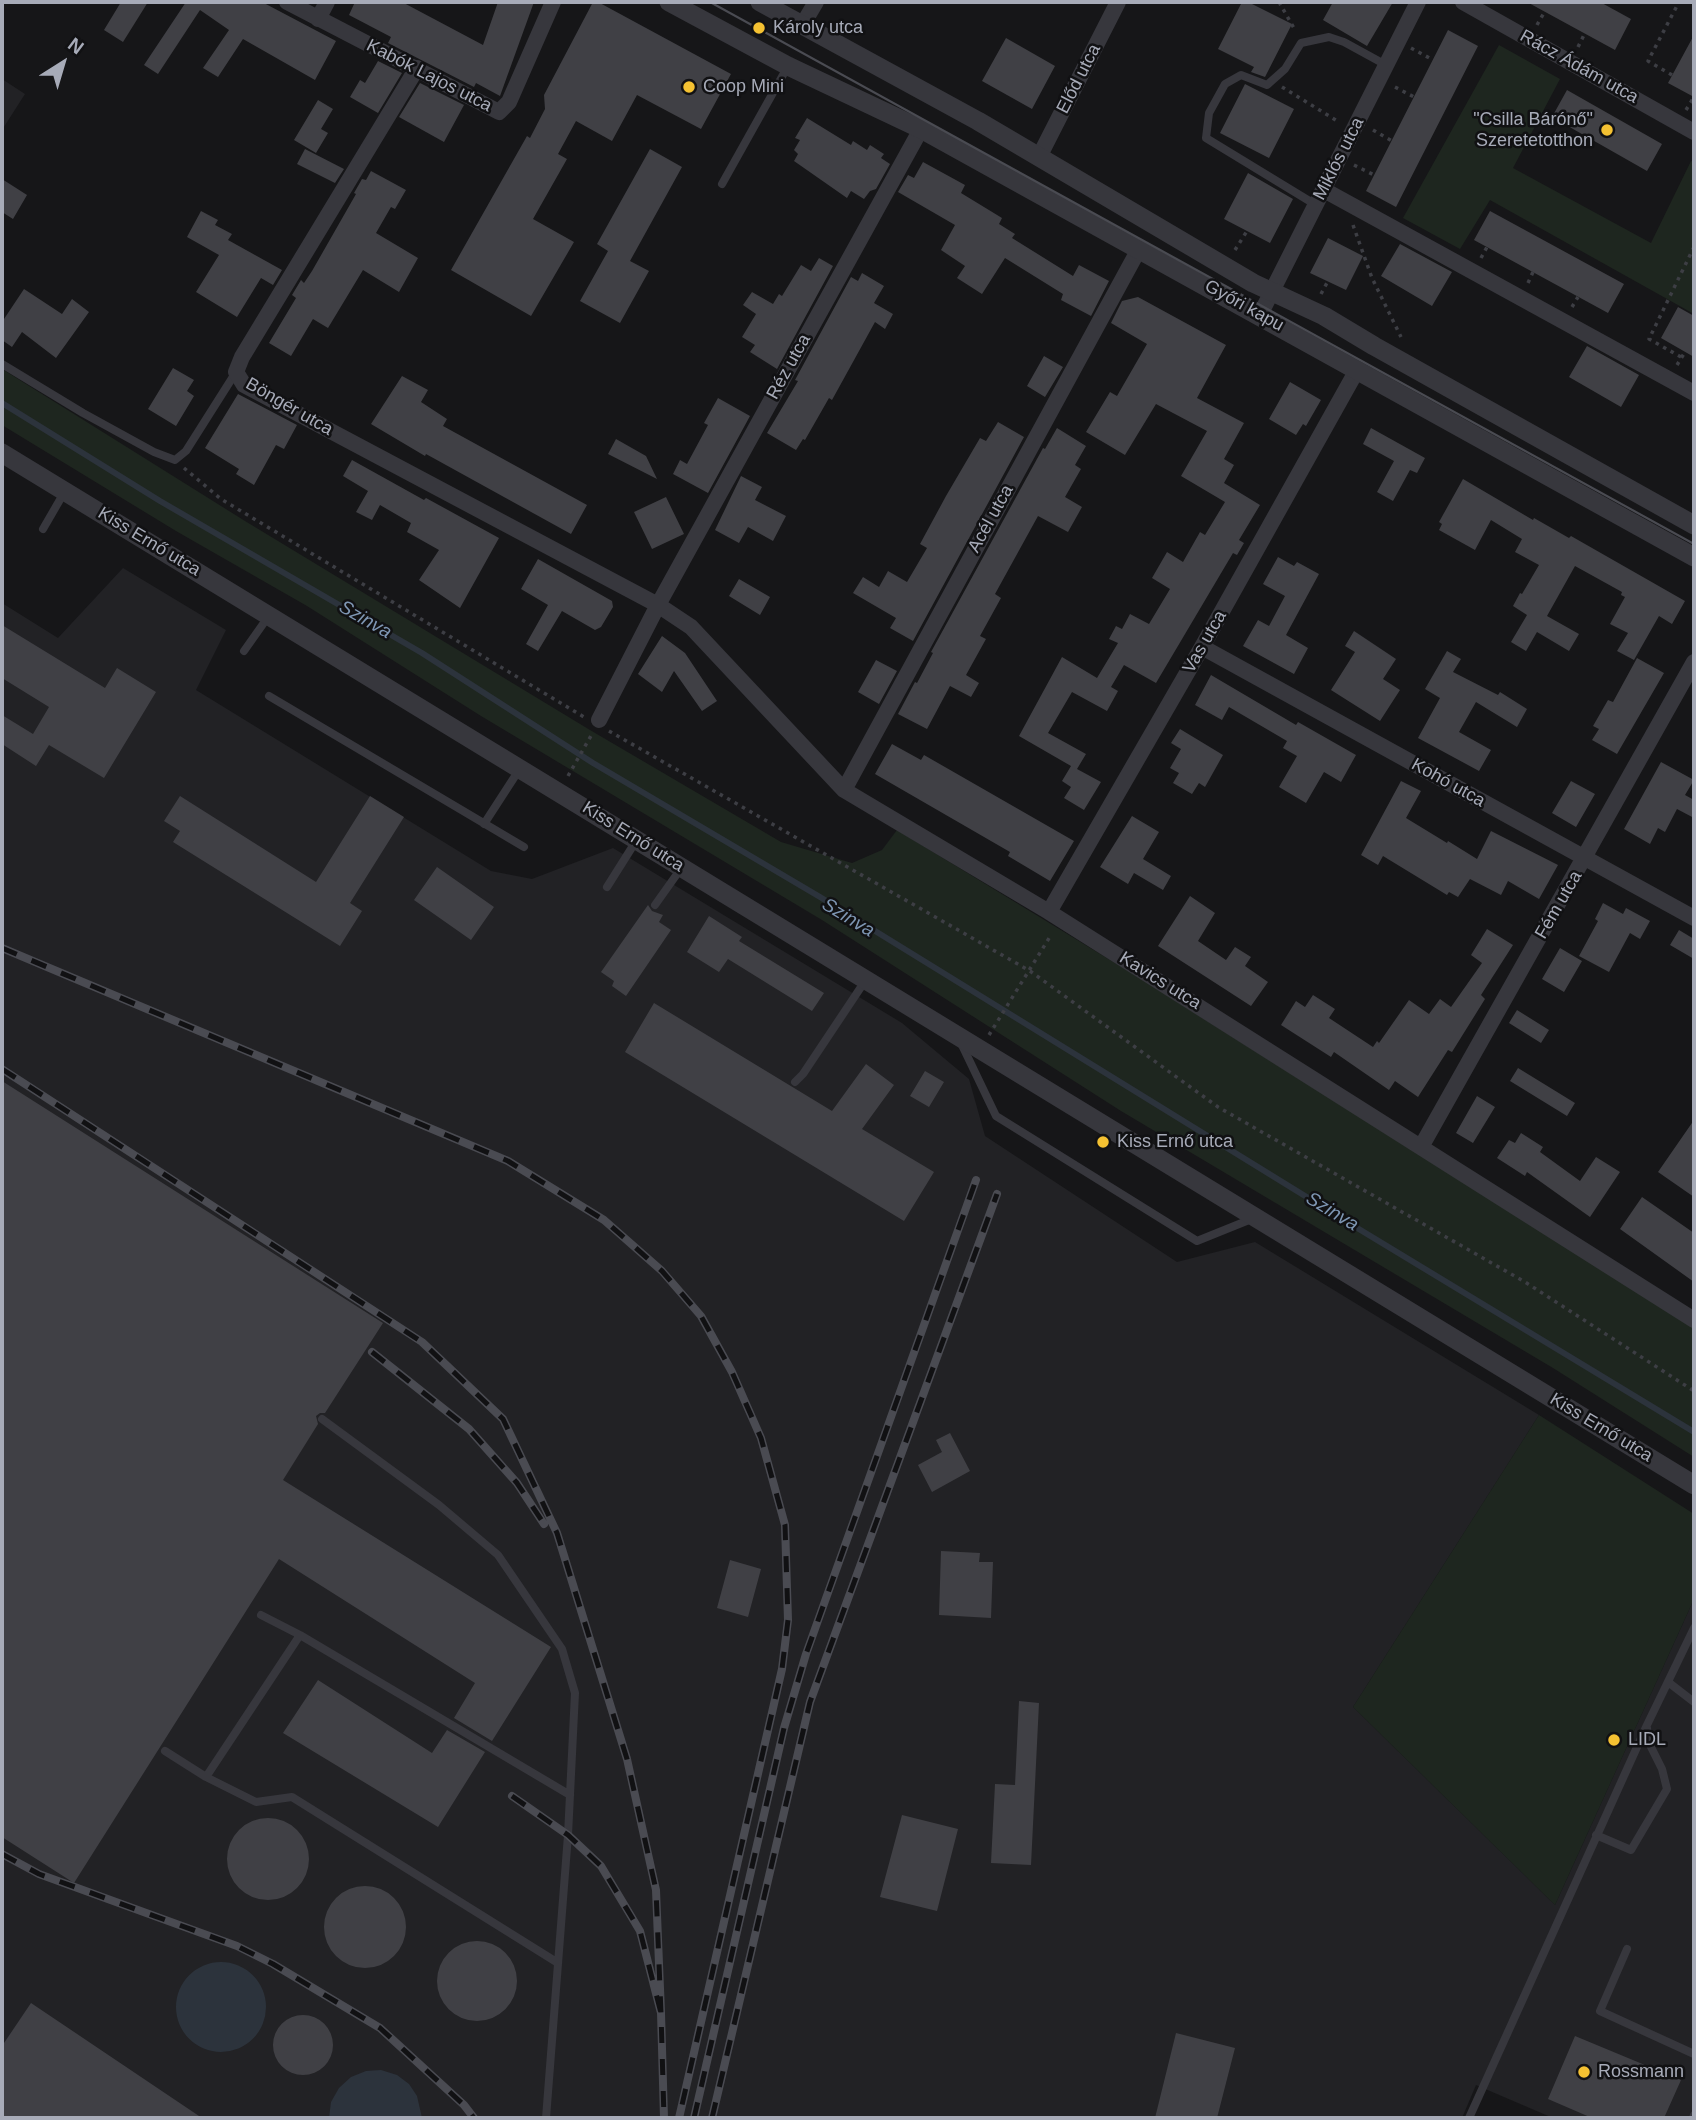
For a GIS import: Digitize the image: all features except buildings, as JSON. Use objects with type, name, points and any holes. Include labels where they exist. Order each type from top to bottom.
[{"type":"street","name":"Kabók Lajos utca","points":[[287,2],[499,112],[509,102],[554,2]]},
{"type":"street","points":[[318,19],[327,2]]},
{"type":"street","name":"Győri kapu","points":[[669,2],[788,66],[921,129],[1694,557]]},
{"type":"street","name":"Győri kapu","points":[[760,2],[1039,157],[1272,293],[1324,316],[1694,524]]},
{"type":"street","points":[[803,24],[816,2]]},
{"type":"street","name":"Előd utca","points":[[1039,157],[1118,2]]},
{"type":"street","name":"Miklós utca","points":[[1260,315],[1418,2]]},
{"type":"street","name":"Rácz Ádám utca","points":[[1463,2],[1694,132]]},
{"type":"street","name":"Böngér utca","points":[[417,68],[242,357],[236,372],[244,385],[658,605]]},
{"type":"street","name":"Réz utca","points":[[599,724],[658,605],[921,129]]},
{"type":"street","points":[[1324,190],[1694,393]]},
{"type":"street","name":"Acél utca","points":[[844,790],[1139,249]]},
{"type":"street","name":"Vas utca","points":[[1049,912],[1357,370]]},
{"type":"street","name":"Kiss Ernő utca","points":[[2,453],[867,978],[959,1037],[1694,1485]]},
{"type":"street","name":"Kavics utca","points":[[658,605],[691,627],[844,790],[1049,912],[1694,1320]]},
{"type":"street","name":"Kohó utca","points":[[1202,647],[1694,918]]},
{"type":"street","name":"Fém utca","points":[[1421,1147],[1694,663]]},
{"type":"lane","points":[[1316,205],[1206,138],[1209,113],[1225,83],[1241,75],[1268,85],[1284,69],[1301,43],[1329,37],[1345,42],[1386,65]]},
{"type":"lane","points":[[722,184],[788,66]]},
{"type":"lane","points":[[2,364],[83,413],[154,452],[175,460],[186,451],[236,372]]},
{"type":"lane","points":[[43,530],[65,491]]},
{"type":"lane","points":[[244,651],[270,615]]},
{"type":"lane","points":[[269,696],[524,848]]},
{"type":"lane","points":[[484,824],[520,767]]},
{"type":"lane","points":[[607,887],[637,839]]},
{"type":"lane","points":[[655,905],[682,867]]},
{"type":"lane","points":[[795,1082],[867,978]]},
{"type":"lane","points":[[959,1037],[996,1116],[1197,1241],[1256,1217]]},
{"type":"lane","points":[[322,1419],[439,1505],[498,1555],[562,1649],[575,1693],[546,2118]]},
{"type":"lane","points":[[261,1615],[300,1635],[570,1796]]},
{"type":"lane","points":[[1469,2118],[1596,1835],[1694,1628]]},
{"type":"lane","points":[[206,1777],[300,1635]]},
{"type":"lane","points":[[1668,1682],[1694,1702]]},
{"type":"lane","points":[[1596,1835],[1631,1850],[1667,1789],[1662,1769],[1649,1743],[1647,1725]]},
{"type":"lane","points":[[165,1751],[206,1777],[256,1802],[292,1797],[558,1963]]},
{"type":"lane","points":[[1627,1949],[1600,2011],[1694,2054]]},
{"type":"path","points":[[1279,2],[1301,43]]},
{"type":"path","points":[[1672,75],[1648,61],[1679,2]]},
{"type":"path","points":[[1533,32],[1545,11]]},
{"type":"path","points":[[1573,55],[1585,33]]},
{"type":"path","points":[[1406,45],[1433,60]]},
{"type":"path","points":[[1272,81],[1343,124]]},
{"type":"path","points":[[1387,83],[1414,97]]},
{"type":"path","points":[[1365,125],[1392,141]]},
{"type":"path","points":[[1349,163],[1374,175]]},
{"type":"path","points":[[1343,201],[1372,278],[1401,337]]},
{"type":"path","points":[[1233,254],[1247,231]]},
{"type":"path","points":[[1681,357],[1649,339],[1694,247]]},
{"type":"path","points":[[1321,294],[1328,281]]},
{"type":"path","points":[[175,460],[221,499],[599,724],[1030,971],[1218,1107],[1525,1282],[1694,1391]]},
{"type":"path","points":[[574,766],[599,724]]},
{"type":"path","points":[[994,1028],[1052,936],[1049,912]]},
{"type":"shaded area","points":[[1499,45],[1560,79],[1513,168],[1651,243],[1691,161],[1694,162],[1694,314],[1490,200],[1460,249],[1403,218]]},
{"type":"shaded area","points":[[2,79],[25,94],[2,130]]},
{"type":"shaded area","points":[[2,369],[245,521],[781,842],[852,863],[882,850],[897,830],[1128,971],[1694,1328],[1694,1457],[1553,1368],[1121,1111],[822,920],[481,716],[307,606],[176,531],[2,425]]},
{"type":"shaded area","points":[[123,568],[226,630],[196,690],[491,871],[532,879],[613,848],[902,1023],[969,1079],[985,1136],[1177,1262],[1255,1242],[1539,1415],[1353,1707],[1555,1905],[1694,1599],[1694,2118],[1553,2118],[1476,2085],[1462,2118],[2,2118],[2,603],[58,638]]},
{"type":"shaded area","points":[[1539,1415],[1694,1514],[1694,1599],[1555,1905],[1353,1707]]},
{"type":"shaded area","points":[[212,1962],[230,1962],[246,1969],[259,1982],[266,1998],[266,2016],[259,2032],[246,2045],[230,2052],[212,2052],[196,2045],[183,2032],[176,2016],[176,1998],[183,1982],[196,1969]]},
{"type":"shaded area","points":[[381,2070],[397,2075],[409,2084],[417,2096],[422,2118],[329,2118],[331,2102],[339,2088],[351,2077],[366,2071]]},
{"type":"waterway","name":"Szinva","points":[[2,403],[160,501],[422,653],[593,763],[820,897],[1694,1432]]},
{"type":"tram line","points":[[710,2],[1694,544]]},
{"type":"railway","points":[[2,948],[508,1161],[604,1220],[662,1271],[701,1316],[732,1372],[761,1438],[785,1525],[788,1620],[782,1669],[679,2118]]},
{"type":"railway","points":[[2,1069],[422,1342],[503,1419],[557,1533],[627,1759],[656,1890],[661,2013]]},
{"type":"railway","points":[[694,2118],[784,1728],[806,1654],[976,1180]]},
{"type":"railway","points":[[712,2118],[810,1702],[997,1194]]},
{"type":"railway","points":[[372,1352],[469,1429],[517,1483],[544,1524]]},
{"type":"railway","points":[[512,1796],[568,1835],[601,1866],[640,1931],[661,2013],[664,2118]]},
{"type":"railway","points":[[2,1854],[39,1874],[237,1946],[273,1964],[380,2028],[464,2105],[474,2118]]},
{"type":"place","name":"Károly utca","points":[[759,28]]},
{"type":"place","name":"Coop Mini","points":[[689,87]]},
{"type":"place","name":"\"Csilla Bárónő\" Szeretetotthon","points":[[1607,130]]},
{"type":"place","name":"Kiss Ernő utca","points":[[1103,1142]]},
{"type":"place","name":"LIDL","points":[[1614,1740]]},
{"type":"place","name":"Rossmann","points":[[1584,2072]]}]
